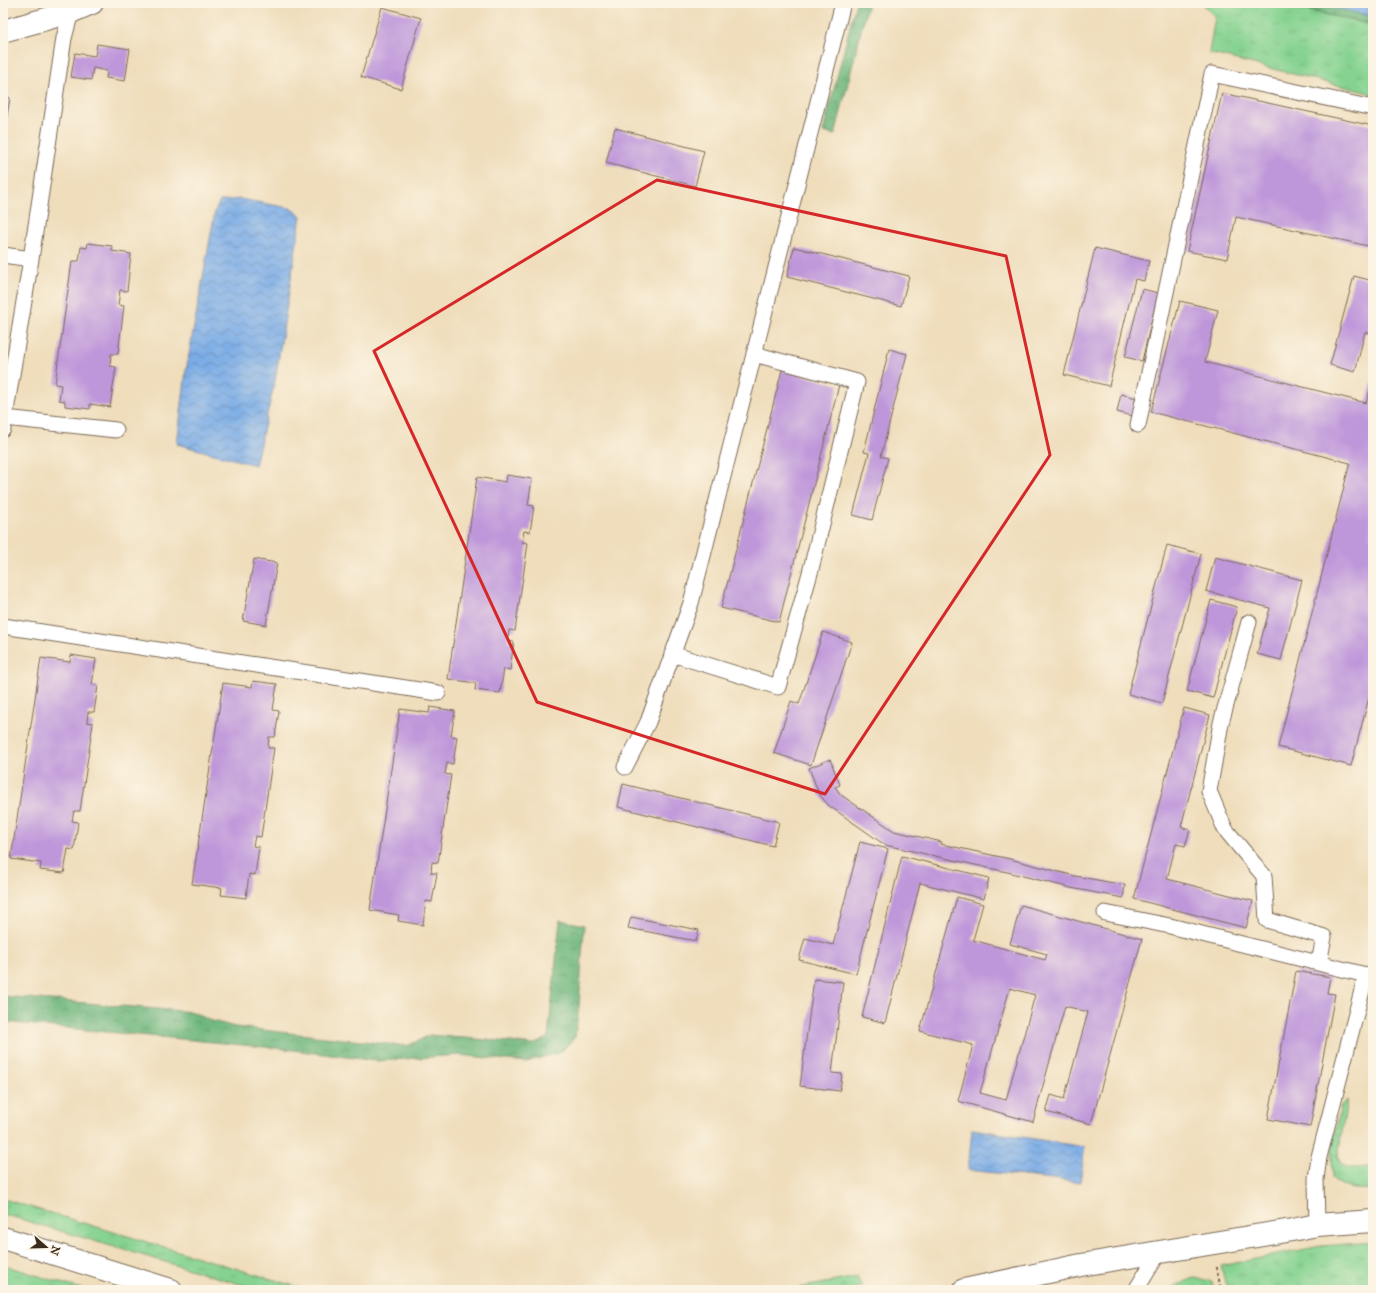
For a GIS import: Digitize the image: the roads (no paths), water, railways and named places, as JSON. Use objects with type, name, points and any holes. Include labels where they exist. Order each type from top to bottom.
[{"type":"main road","points":[[3,31],[71,12],[92,3]]},
{"type":"main road","points":[[964,1290],[1081,1265],[1317,1226],[1373,1221]]},
{"type":"main road","points":[[3,1238],[171,1290]]},
{"type":"lane","points":[[625,767],[648,722],[691,604],[843,3]]},
{"type":"lane","points":[[71,12],[64,38],[31,259],[4,418],[116,430]]},
{"type":"lane","points":[[1138,425],[1212,74],[1373,108]]},
{"type":"lane","points":[[3,255],[31,259]]},
{"type":"lane","points":[[672,654],[778,687],[810,573],[857,382],[754,354]]},
{"type":"lane","points":[[1249,622],[1221,723],[1209,792],[1224,829],[1264,876],[1266,920],[1324,937],[1319,963]]},
{"type":"lane","points":[[3,626],[438,694]]},
{"type":"lane","points":[[1105,913],[1170,926],[1369,974],[1319,1157],[1316,1179],[1317,1226]]},
{"type":"lane","points":[[1136,1290],[1159,1252]]},
{"type":"water","points":[[1315,3],[1373,3],[1373,17]]},
{"type":"water","points":[[240,199],[290,208],[301,216],[275,381],[255,465],[177,444],[186,371],[215,211],[220,201]]},
{"type":"water","points":[[972,1129],[1085,1147],[1080,1182],[968,1170]]}]
